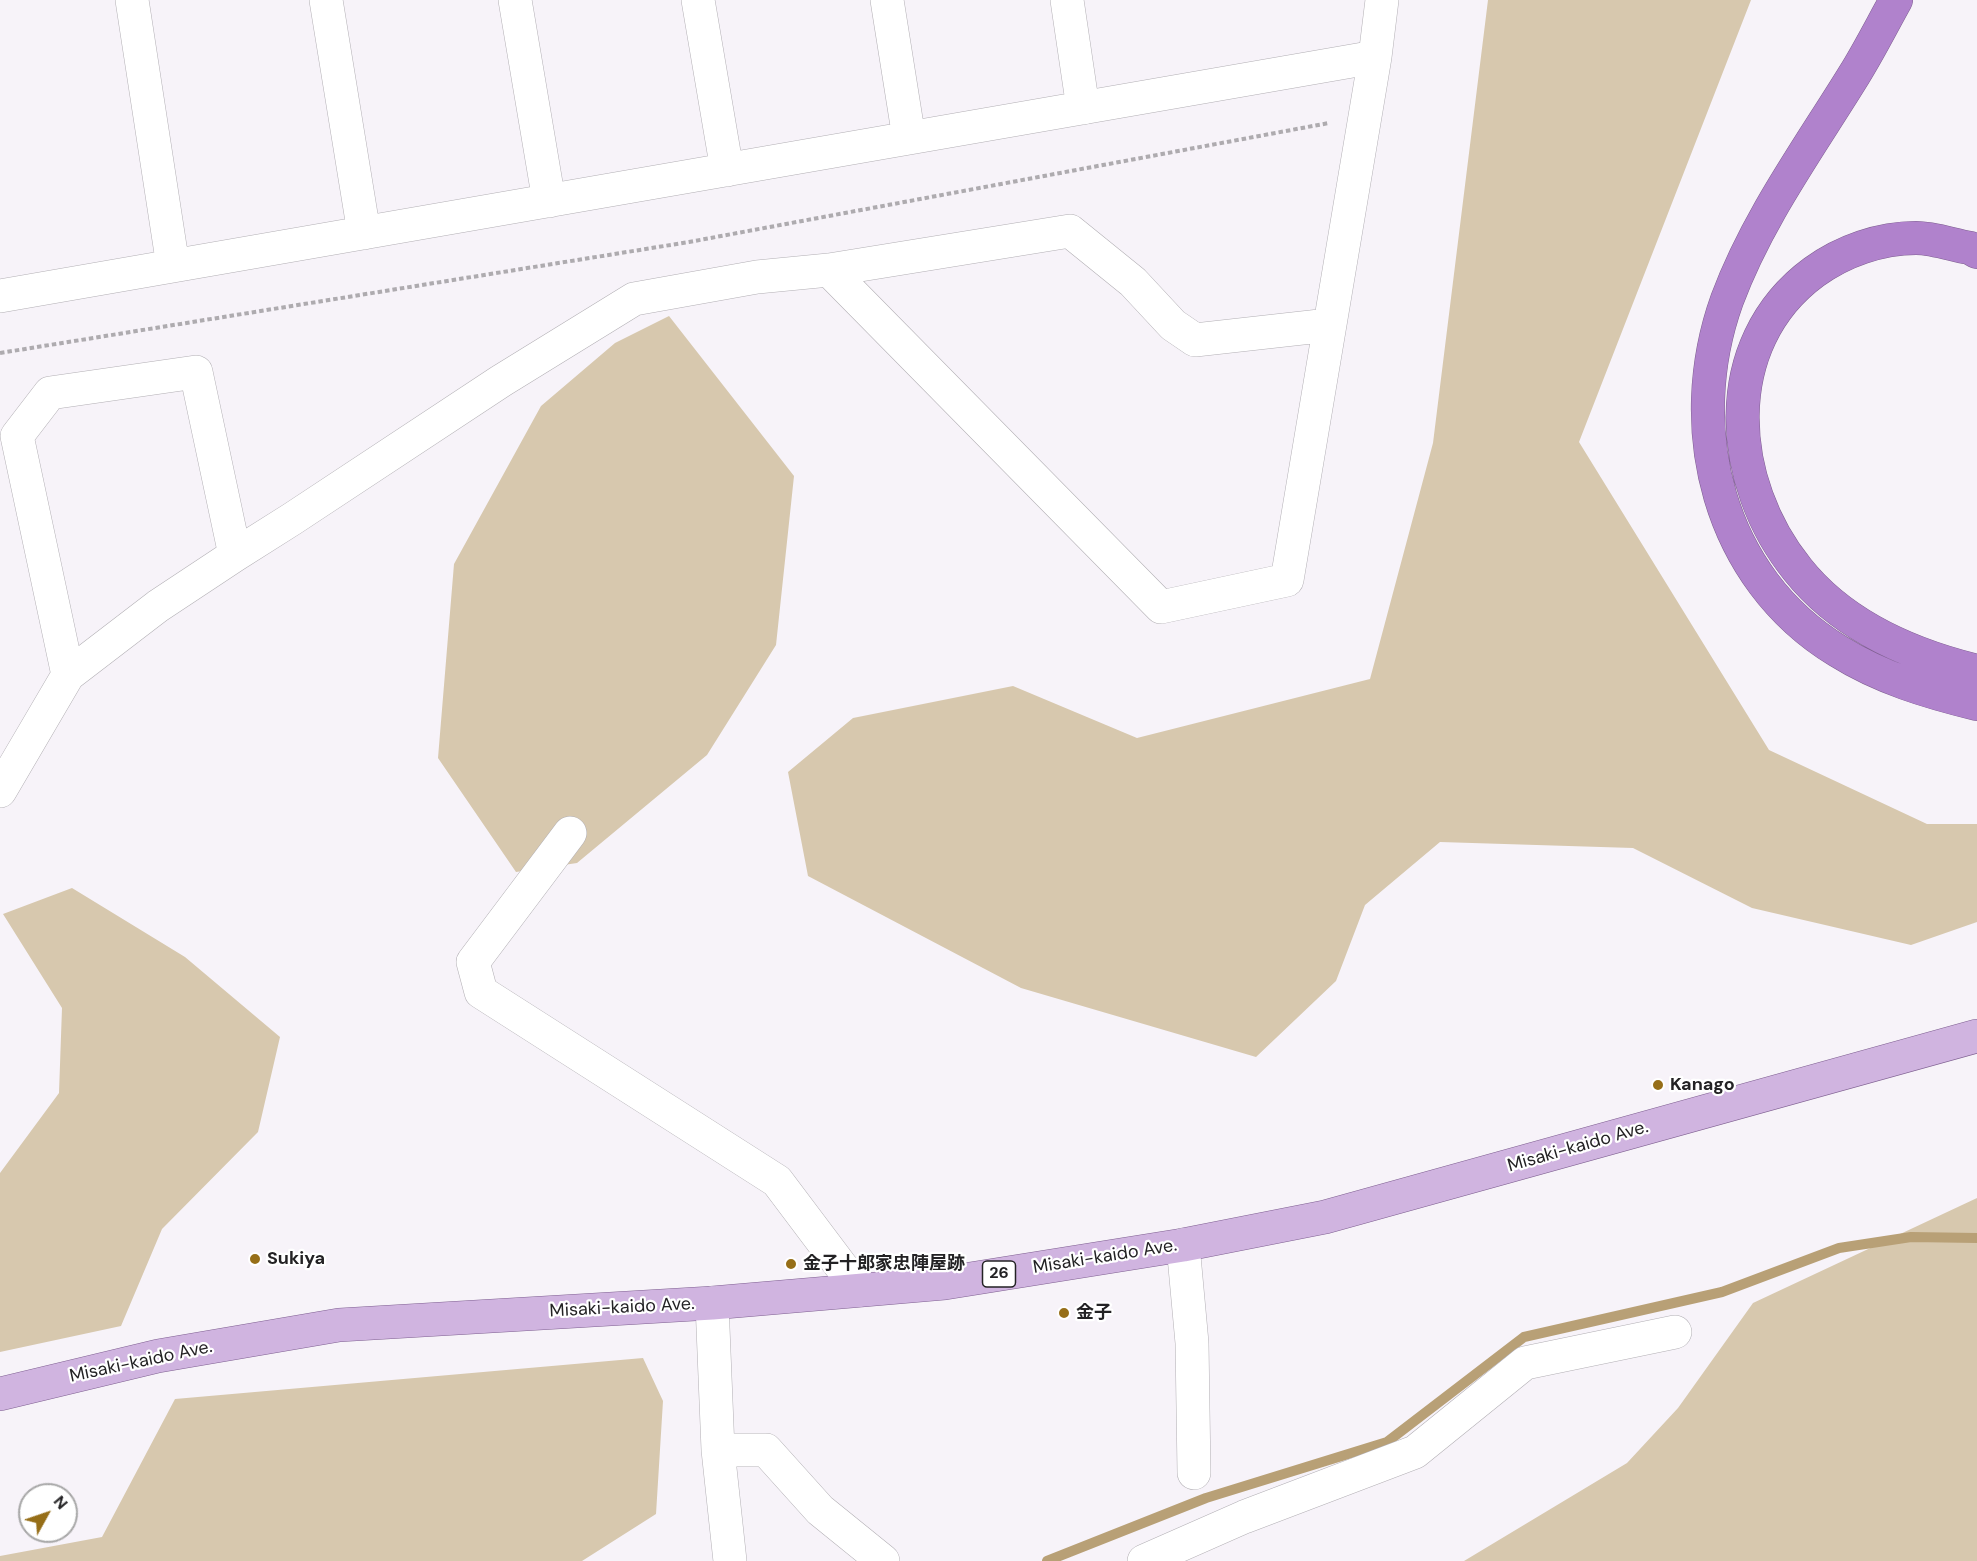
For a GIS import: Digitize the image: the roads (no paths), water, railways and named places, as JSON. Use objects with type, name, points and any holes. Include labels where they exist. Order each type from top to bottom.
[{"type":"highway","points":[[1896,0],[1854,74],[1793,171],[1739,272],[1720,322],[1714,348],[1708,388],[1707,430],[1714,480],[1730,526],[1762,582],[1785,608],[1807,629],[1837,651],[1866,667],[1931,693],[1977,704]]},
{"type":"highway","points":[[1977,252],[1970,248],[1918,238],[1872,244],[1845,253],[1822,266],[1798,284],[1780,304],[1763,330],[1751,359],[1742,418],[1750,479],[1754,490],[1778,542],[1799,572],[1820,593],[1870,630],[1936,660],[1977,671]]},
{"type":"main road","name":"Misaki-kaido Ave.","points":[[0,1394],[158,1356],[339,1325],[712,1303],[945,1282],[1183,1245],[1325,1217],[1977,1036]]},
{"type":"street","points":[[132,0],[173,266]]},
{"type":"street","points":[[326,0],[364,232]]},
{"type":"street","points":[[515,0],[549,201]]},
{"type":"street","points":[[698,0],[727,170]]},
{"type":"street","points":[[887,0],[909,138]]},
{"type":"street","points":[[1067,0],[1083,108]]},
{"type":"street","points":[[829,270],[1161,607],[1287,580],[1375,57],[1382,0]]},
{"type":"street","points":[[0,296],[1375,57]]},
{"type":"street","points":[[0,791],[68,675],[158,606],[501,381],[634,299],[757,277],[829,270],[1070,231],[1133,282],[1173,325],[1195,340],[1329,325]]},
{"type":"street","points":[[68,675],[18,436],[50,393],[196,372],[235,555]]},
{"type":"street","points":[[570,833],[473,962],[481,992],[777,1181],[859,1290]]},
{"type":"street","points":[[1183,1245],[1192,1343],[1194,1473]]},
{"type":"street","points":[[712,1303],[718,1450],[730,1561]]},
{"type":"street","points":[[1143,1561],[1255,1513],[1414,1452],[1525,1363],[1675,1332]]},
{"type":"street","points":[[718,1450],[766,1450],[820,1510],[883,1561]]},
{"type":"waterway","points":[[1047,1561],[1206,1498],[1387,1442],[1524,1337],[1722,1292],[1839,1248],[1911,1237],[1977,1238]]},
{"type":"place","name":"Kanago","points":[[1658,1085]]},
{"type":"place","name":"Sukiya","points":[[255,1259]]},
{"type":"place","name":"金子十郎家忠陣屋跡","points":[[791,1264]]},
{"type":"place","name":"金子","points":[[1064,1313]]}]
